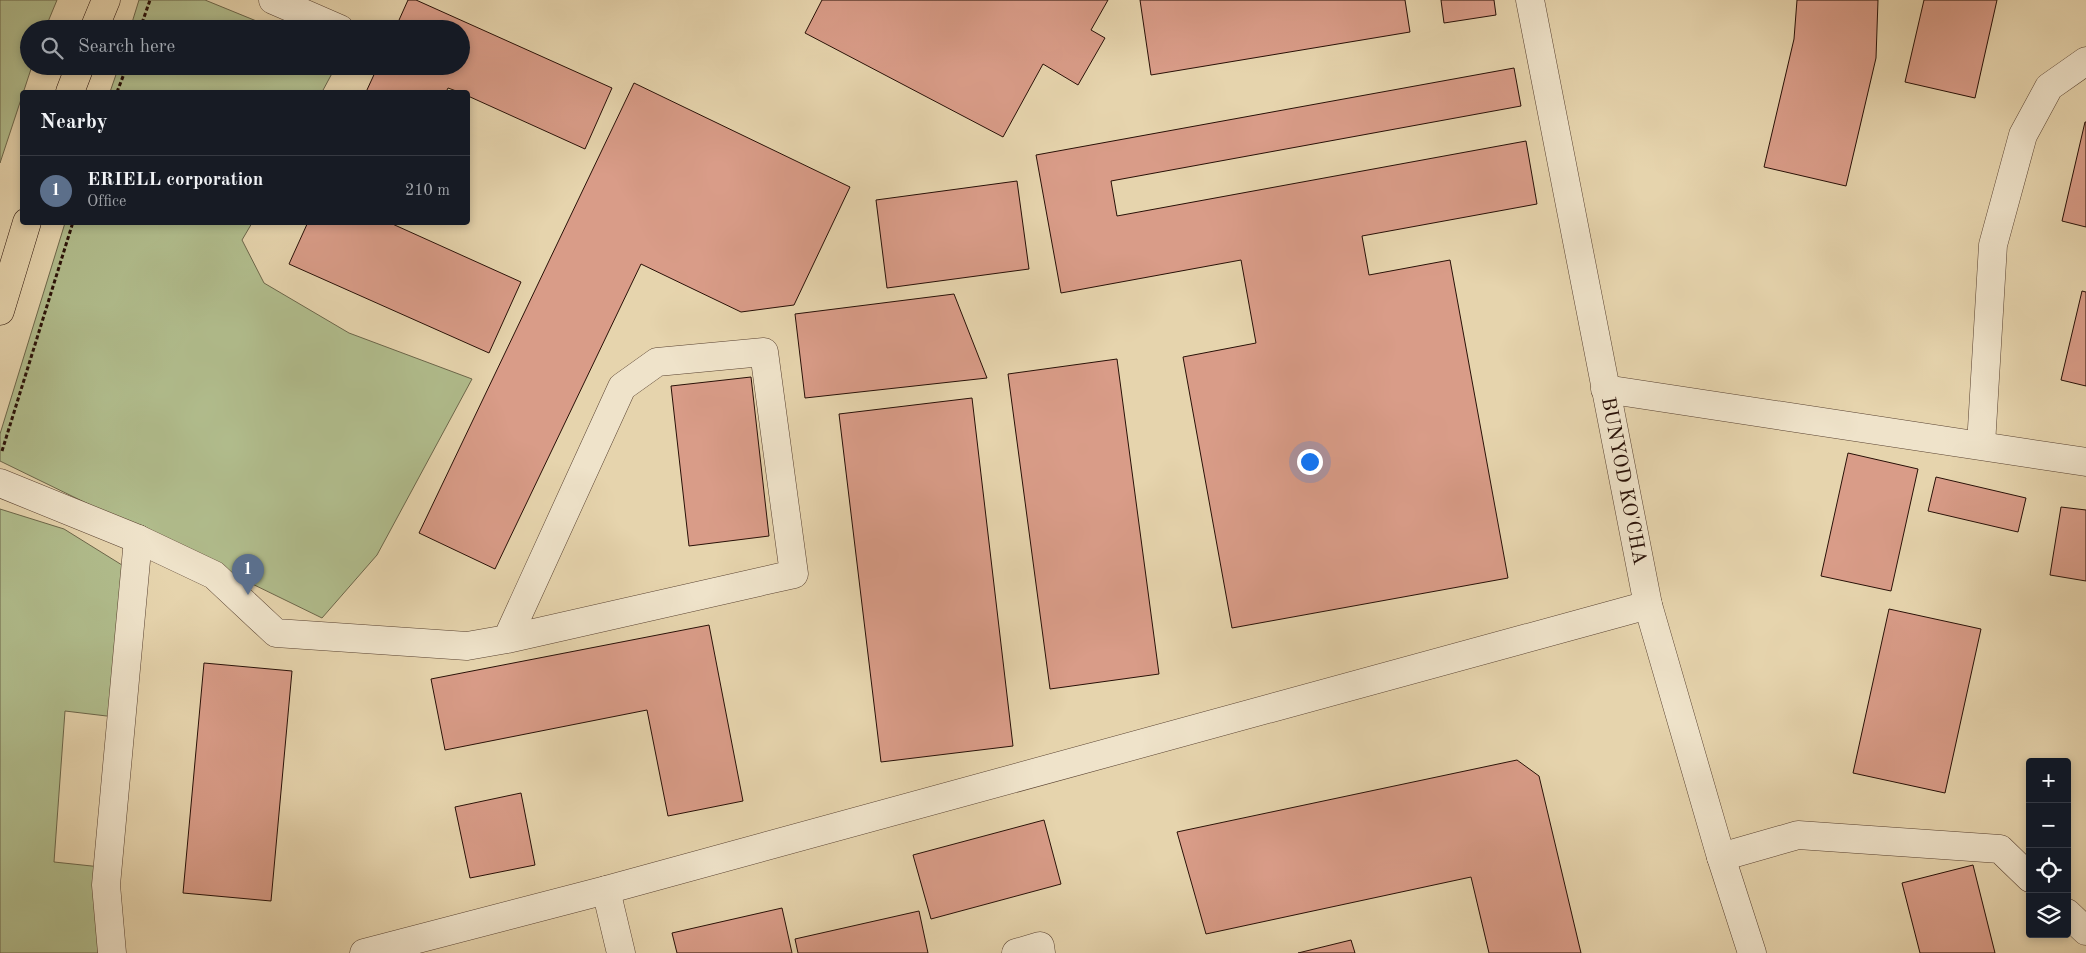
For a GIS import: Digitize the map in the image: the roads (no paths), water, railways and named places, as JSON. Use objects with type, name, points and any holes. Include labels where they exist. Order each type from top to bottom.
[{"type":"main road","points":[[98,20],[106,0]]},
{"type":"main road","points":[[71,90],[77,75]]},
{"type":"main road","points":[[0,311],[26,225]]},
{"type":"street","points":[[273,0],[319,20]]},
{"type":"street","name":"BUNYOD KO'CHA","points":[[1530,0],[1648,605],[1721,857],[1752,953]]},
{"type":"street","points":[[1981,445],[1993,245],[2023,135],[2049,86],[2086,61]]},
{"type":"street","points":[[0,483],[138,538],[214,575],[276,633],[467,646],[506,639],[794,574],[764,352],[657,362],[622,388],[506,639]]},
{"type":"street","points":[[1605,390],[2086,462]]},
{"type":"street","points":[[112,953],[106,885],[138,538]]},
{"type":"street","points":[[364,953],[606,890],[1648,605]]},
{"type":"street","points":[[1721,857],[1798,835],[1817,836],[2000,849],[2026,874]]},
{"type":"street","points":[[606,890],[621,953]]},
{"type":"street","points":[[1016,953],[1040,946],[1041,953]]},
{"type":"place","name":"ERIELL corporation","points":[[248,595]]}]
